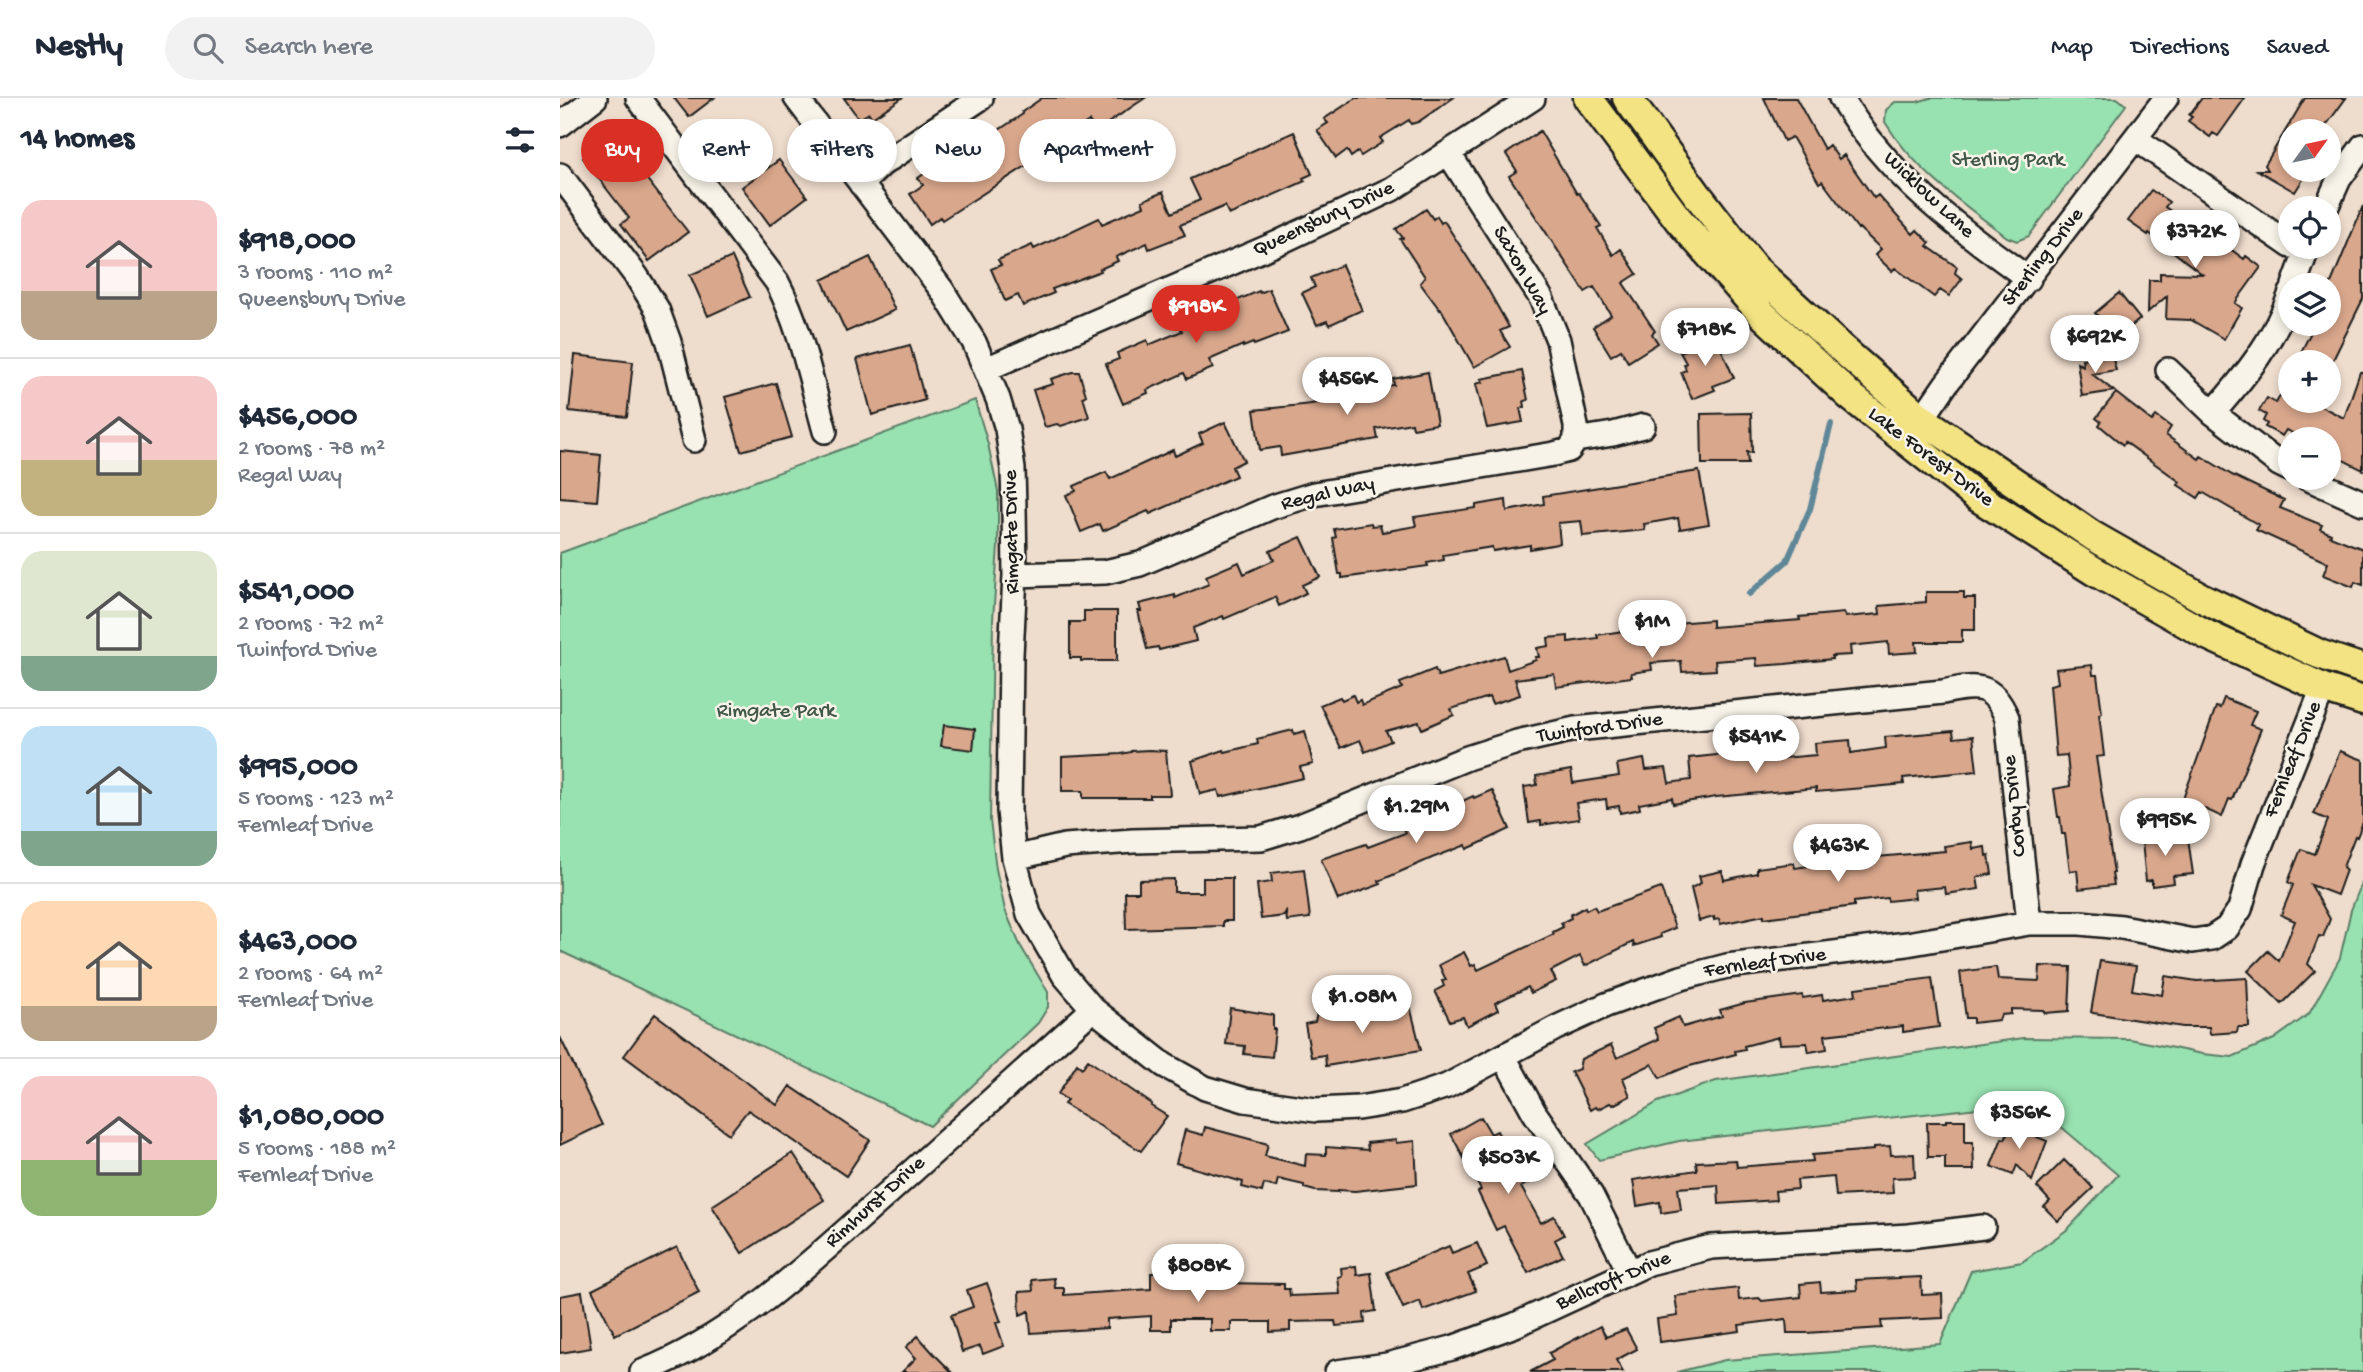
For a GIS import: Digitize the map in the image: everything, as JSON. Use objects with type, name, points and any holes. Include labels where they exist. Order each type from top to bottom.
[{"type":"main road","name":"Lake Forest Drive","points":[[1588,98],[1678,219],[1762,314],[1849,395],[1976,496],[2094,570],[2207,635],[2323,688],[2363,701]]},
{"type":"main road","name":"Lake Forest Drive","points":[[1625,99],[1754,268],[1922,419],[2093,536],[2190,591],[2319,654],[2363,669]]},
{"type":"street","points":[[560,125],[594,98]]},
{"type":"street","points":[[638,98],[777,282],[798,333],[825,431]]},
{"type":"street","name":"Rimgate Drive","points":[[796,98],[942,290],[974,342],[1007,429],[1013,469],[1016,575],[1009,757],[1009,811],[1014,858],[1029,914],[1064,975],[1093,1009]]},
{"type":"street","points":[[861,184],[882,164],[981,98]]},
{"type":"street","name":"Queensbury Drive","points":[[986,369],[1392,189],[1533,98]]},
{"type":"street","name":"Sterling Drive","points":[[1922,419],[2166,98]]},
{"type":"street","name":"Wicklow Lane","points":[[1843,99],[1870,141],[1902,178],[1981,245],[2029,279]]},
{"type":"street","points":[[2136,139],[2278,235]]},
{"type":"street","points":[[2331,196],[2339,179],[2363,146]]},
{"type":"street","name":"Saxon Way","points":[[1449,154],[1541,298],[1558,340],[1576,426],[1576,440]]},
{"type":"street","points":[[560,175],[637,277],[657,309],[669,342],[694,440]]},
{"type":"street","points":[[2213,413],[2252,369],[2278,325]]},
{"type":"street","points":[[1791,342],[1885,408],[1922,419],[1976,496]]},
{"type":"street","points":[[2168,370],[2213,413],[2278,463]]},
{"type":"street","name":"Regal Way","points":[[1016,575],[1105,572],[1140,564],[1272,507],[1314,494],[1554,454],[1569,450],[1576,440],[1643,426]]},
{"type":"street","points":[[2333,490],[2363,503]]},
{"type":"street","name":"Twinford Drive","points":[[1014,858],[1065,846],[1133,841],[1261,838],[1300,826],[1467,758],[1517,742],[1575,729],[1943,692],[1969,687],[1980,687],[1992,694]]},
{"type":"street","name":"Fernleaf Drive","points":[[1093,1009],[1164,1065],[1205,1088],[1245,1100],[1282,1106],[1316,1110],[1358,1108],[1402,1101],[1447,1086],[1556,1028],[1606,1005],[1668,982],[1727,966],[1894,946],[2029,923],[2080,923],[2122,927],[2193,941],[2212,938],[2227,928],[2239,909],[2253,864],[2323,688]]},
{"type":"street","name":"Corby Drive","points":[[1992,694],[2001,704],[2007,718],[2029,923]]},
{"type":"street","name":"Rimhurst Drive","points":[[642,1372],[672,1360],[754,1310],[1093,1009]]},
{"type":"street","points":[[1504,1057],[1534,1112],[1591,1195],[1629,1271]]},
{"type":"street","name":"Bellcroft Drive","points":[[1338,1372],[1387,1365],[1452,1348],[1515,1325],[1629,1271],[1670,1256],[1711,1247],[1909,1236],[1983,1227]]},
{"type":"green space","name":"Sterling Park","points":[[1930,98],[2117,98],[2126,105],[2029,236],[2017,241],[2007,237],[1940,185],[1910,156],[1885,122],[1886,110],[1895,102],[1917,102]]},
{"type":"green space","name":"Rimgate Park","points":[[975,400],[998,491],[990,820],[996,869],[1005,910],[1020,945],[1048,992],[1048,1007],[1038,1023],[930,1126],[560,951],[560,553]]},
{"type":"green space","points":[[2363,880],[2363,1372],[1677,1372],[1725,1360],[1940,1344],[1971,1271],[2022,1262],[2068,1229],[2118,1175],[2032,1102],[1679,1141],[1599,1160],[1587,1144],[1658,1102],[1716,1081],[2024,1038],[2130,1039],[2202,1054],[2232,1057],[2274,1039],[2309,1014],[2340,958],[2351,910]]},
{"type":"building","points":[[674,98],[714,98],[689,117]]},
{"type":"building","points":[[844,98],[902,98],[872,118],[869,113],[859,119]]},
{"type":"building","points":[[1042,98],[1145,98],[1114,119],[1019,119],[1019,171],[1005,180],[1005,126],[1023,114],[1022,112]]},
{"type":"building","points":[[1356,98],[1453,98],[1418,122],[1411,124],[1409,120],[1380,138],[1383,142],[1361,156],[1358,152],[1351,157],[1347,150],[1336,158],[1317,130],[1328,123],[1324,119]]},
{"type":"building","points":[[1764,98],[1796,98],[1824,149],[1829,145],[1839,159],[1844,155],[1874,198],[1878,195],[1913,234],[1917,230],[1930,243],[1927,246],[1957,267],[1955,273],[1962,279],[1949,296],[1940,290],[1934,297],[1895,268],[1892,271],[1875,255],[1881,249],[1858,229],[1822,181],[1819,183],[1792,137],[1784,141]]},
{"type":"building","points":[[2202,98],[2245,98],[2218,136],[2213,133],[2210,137],[2188,121],[2192,117],[2189,115]]},
{"type":"building","points":[[2305,98],[2346,98],[2331,119],[2292,119]]},
{"type":"building","points":[[1540,131],[1577,194],[1579,193],[1601,226],[1597,228],[1613,255],[1621,249],[1637,274],[1623,283],[1655,331],[1652,334],[1658,343],[1628,362],[1621,350],[1611,356],[1593,327],[1611,315],[1594,287],[1585,292],[1509,176],[1517,171],[1506,154]]},
{"type":"building","points":[[1294,132],[1312,174],[1303,178],[1305,181],[1229,215],[1225,206],[1180,225],[1185,235],[1149,249],[1147,243],[1116,257],[1118,261],[1100,269],[1101,271],[1052,289],[1054,293],[1023,306],[1018,295],[1005,301],[991,269],[1001,265],[998,260],[1032,245],[1034,249],[1099,218],[1102,224],[1144,206],[1142,201],[1163,192],[1172,213],[1200,200],[1190,179]]},
{"type":"building","points":[[2278,143],[2278,182],[2301,182],[2295,192],[2257,170],[2268,170],[2265,165]]},
{"type":"building","points":[[779,160],[787,171],[787,182],[796,182],[807,197],[770,225],[742,187],[749,182],[773,182],[773,164]]},
{"type":"building","points":[[601,182],[649,182],[688,232],[649,261],[621,224],[629,218]]},
{"type":"building","points":[[921,182],[1001,182],[942,220],[940,217],[930,224],[910,194],[923,185]]},
{"type":"building","points":[[2151,190],[2169,202],[2165,207],[2203,234],[2244,259],[2246,256],[2261,267],[2235,303],[2242,308],[2224,339],[2191,320],[2166,319],[2167,296],[2148,312],[2149,280],[2160,280],[2160,273],[2202,274],[2149,233],[2148,235],[2128,221]]},
{"type":"building","points":[[2363,206],[2363,299],[2338,350],[2302,350],[2309,336],[2341,336],[2341,273],[2335,273]]},
{"type":"building","points":[[1426,209],[1433,219],[1437,216],[1441,223],[1444,221],[1509,327],[1500,331],[1510,347],[1474,367],[1441,309],[1420,283],[1425,277],[1396,229]]},
{"type":"building","points":[[732,257],[750,297],[708,316],[690,275]]},
{"type":"building","points":[[870,257],[895,310],[846,332],[822,280]]},
{"type":"building","points":[[1342,265],[1362,310],[1329,325],[1327,321],[1317,325],[1302,293],[1315,287],[1311,278]]},
{"type":"building","points":[[1269,289],[1288,332],[1254,345],[1243,345],[1209,360],[1213,368],[1187,379],[1184,373],[1123,404],[1106,364],[1119,359],[1117,353],[1147,340],[1149,345],[1182,331],[1179,325]]},
{"type":"building","points":[[2119,293],[2140,319],[2127,330],[2130,334],[2115,347],[2093,320],[2098,316],[2095,313]]},
{"type":"building","points":[[1716,337],[1734,378],[1713,386],[1715,390],[1692,399],[1681,372],[1686,370],[1686,363],[1680,352]]},
{"type":"building","points":[[910,345],[925,400],[872,415],[857,359]]},
{"type":"building","points":[[575,355],[633,362],[627,417],[569,411]]},
{"type":"building","points":[[2112,355],[2116,370],[2092,374],[2114,391],[2082,396],[2077,362],[2083,366],[2082,359]]},
{"type":"building","points":[[1522,371],[1528,400],[1524,401],[1525,407],[1520,408],[1523,422],[1487,428],[1476,384],[1483,382],[1481,379]]},
{"type":"building","points":[[1079,372],[1089,417],[1061,426],[1057,424],[1045,427],[1033,390],[1053,384],[1051,379]]},
{"type":"building","points":[[1428,372],[1437,424],[1413,428],[1412,423],[1376,429],[1378,439],[1281,456],[1280,447],[1260,450],[1254,410],[1311,404],[1383,389],[1382,386],[1394,385],[1393,379]]},
{"type":"building","points":[[2360,372],[2363,372],[2363,470],[2341,459],[2341,427],[2278,427],[2278,434],[2265,427],[2267,424],[2263,421],[2266,415],[2259,411],[2267,398],[2276,403],[2278,400],[2278,413],[2334,413],[2344,418]]},
{"type":"building","points":[[776,383],[792,437],[741,451],[725,397]]},
{"type":"building","points":[[2116,393],[2152,421],[2156,416],[2171,427],[2166,435],[2199,459],[2201,456],[2232,475],[2284,500],[2280,508],[2322,525],[2320,529],[2331,534],[2330,536],[2363,549],[2363,585],[2355,582],[2353,587],[2323,575],[2328,563],[2256,530],[2259,525],[2202,492],[2198,498],[2125,442],[2123,445],[2099,425],[2101,422],[2096,418]]},
{"type":"building","points":[[1751,413],[1752,453],[1747,452],[1748,464],[1702,464],[1701,414]]},
{"type":"building","points":[[1225,422],[1244,461],[1232,467],[1236,476],[1150,514],[1148,511],[1103,531],[1100,524],[1081,532],[1066,495],[1076,491],[1074,486],[1106,472],[1110,479],[1173,450],[1175,456],[1203,443],[1199,434]]},
{"type":"building","points":[[560,451],[601,455],[597,501],[560,498]]},
{"type":"building","points":[[1699,471],[1709,524],[1680,529],[1678,518],[1644,524],[1645,530],[1583,536],[1581,521],[1558,523],[1560,543],[1557,544],[1493,551],[1492,547],[1443,555],[1444,560],[1427,563],[1428,566],[1342,578],[1342,574],[1339,574],[1334,529],[1371,523],[1372,526],[1380,525],[1382,532],[1416,526],[1414,517],[1476,508],[1476,505],[1506,500],[1507,511],[1544,504],[1543,496]]},
{"type":"building","points":[[1301,537],[1320,577],[1302,585],[1306,593],[1279,606],[1275,597],[1224,619],[1223,616],[1193,628],[1196,641],[1159,650],[1158,647],[1147,649],[1138,611],[1141,611],[1139,604],[1175,595],[1175,598],[1209,584],[1206,576],[1239,562],[1244,574],[1274,560],[1270,551]]},
{"type":"building","points":[[1926,592],[1964,592],[1964,598],[1975,598],[1975,630],[1962,630],[1962,642],[1916,642],[1917,652],[1889,654],[1888,642],[1850,646],[1851,655],[1785,664],[1757,666],[1756,658],[1715,661],[1716,670],[1682,672],[1681,661],[1651,663],[1652,670],[1631,673],[1632,677],[1556,687],[1554,674],[1515,679],[1520,695],[1492,704],[1489,697],[1451,709],[1454,715],[1422,729],[1419,722],[1386,731],[1391,741],[1365,752],[1360,740],[1341,748],[1320,705],[1353,695],[1356,702],[1360,700],[1362,705],[1402,688],[1400,683],[1435,669],[1438,676],[1504,656],[1508,670],[1536,660],[1535,657],[1539,657],[1537,648],[1549,646],[1548,638],[1568,636],[1568,642],[1643,628],[1675,628],[1675,623],[1712,620],[1712,627],[1800,620],[1799,617],[1844,613],[1845,617],[1880,614],[1879,606],[1926,602]]},
{"type":"building","points":[[1084,611],[1117,611],[1117,661],[1081,661],[1081,658],[1070,658],[1070,622],[1084,622]]},
{"type":"building","points":[[2092,665],[2093,675],[2097,675],[2104,756],[2096,757],[2114,885],[2079,889],[2077,870],[2070,871],[2065,834],[2062,834],[2054,789],[2070,786],[2067,755],[2056,756],[2050,685],[2058,683],[2056,669]]},
{"type":"building","points":[[2224,698],[2256,711],[2250,725],[2261,729],[2232,800],[2229,799],[2222,817],[2183,799],[2216,707],[2220,708]]},
{"type":"building","points":[[944,725],[975,729],[973,750],[941,746]]},
{"type":"building","points":[[1293,730],[1294,734],[1305,731],[1313,764],[1300,767],[1303,778],[1220,797],[1218,790],[1200,794],[1192,761],[1224,750],[1225,752],[1258,744],[1257,739]]},
{"type":"building","points":[[1953,731],[1954,738],[1973,736],[1977,771],[1903,778],[1904,784],[1863,788],[1816,792],[1816,788],[1716,797],[1673,804],[1672,798],[1639,804],[1640,809],[1620,813],[1619,806],[1607,808],[1606,799],[1576,803],[1579,819],[1541,825],[1541,821],[1529,823],[1524,787],[1537,785],[1536,776],[1571,770],[1573,783],[1619,776],[1617,764],[1644,759],[1646,770],[1666,768],[1669,783],[1691,780],[1689,758],[1763,747],[1763,750],[1782,748],[1783,758],[1816,755],[1815,743],[1850,740],[1851,753],[1886,748],[1885,737]]},
{"type":"building","points":[[1166,751],[1170,795],[1150,795],[1150,798],[1083,798],[1083,791],[1062,791],[1062,757]]},
{"type":"building","points":[[2340,751],[2363,760],[2363,822],[2343,867],[2346,870],[2337,895],[2311,885],[2330,919],[2323,937],[2319,936],[2308,964],[2315,971],[2282,1004],[2248,971],[2268,951],[2279,961],[2295,921],[2281,915],[2293,885],[2288,882],[2301,849],[2315,854],[2328,820],[2314,814]]},
{"type":"building","points":[[1492,790],[1510,829],[1467,849],[1466,845],[1432,858],[1379,881],[1381,884],[1338,900],[1321,859],[1366,844],[1368,847],[1405,833],[1402,825],[1428,815],[1429,817]]},
{"type":"building","points":[[2158,830],[2160,842],[2188,838],[2193,874],[2173,876],[2174,883],[2152,886],[2152,880],[2146,881],[2141,832]]},
{"type":"building","points":[[1972,842],[1973,849],[1985,847],[1992,874],[1977,877],[1979,889],[1946,894],[1945,887],[1914,890],[1915,898],[1854,902],[1854,906],[1764,918],[1764,915],[1720,924],[1719,919],[1714,920],[1714,917],[1699,921],[1691,888],[1701,883],[1699,876],[1722,871],[1724,880],[1757,873],[1757,868],[1794,863],[1795,868],[1945,851],[1944,846]]},
{"type":"building","points":[[1304,869],[1310,918],[1287,921],[1286,912],[1284,916],[1261,919],[1257,884],[1272,882],[1271,873]]},
{"type":"building","points":[[1203,878],[1232,878],[1232,921],[1223,921],[1223,926],[1126,929],[1125,892],[1139,892],[1139,880],[1174,879],[1174,892],[1203,892]]},
{"type":"building","points":[[1661,888],[1675,928],[1660,934],[1661,937],[1634,946],[1633,942],[1585,966],[1580,956],[1551,971],[1556,981],[1531,993],[1528,987],[1495,1003],[1498,1010],[1467,1026],[1463,1017],[1450,1021],[1435,991],[1444,986],[1442,981],[1446,980],[1439,965],[1464,952],[1471,966],[1475,964],[1478,970],[1554,934],[1553,932],[1563,927],[1561,923],[1571,918],[1570,915],[1585,907],[1586,910],[1594,906],[1597,911]]},
{"type":"building","points":[[2100,961],[2136,966],[2132,990],[2162,995],[2165,976],[2197,981],[2247,978],[2249,1027],[2238,1027],[2237,1032],[2210,1034],[2209,1027],[2183,1027],[2093,1013],[2091,1012]]},
{"type":"building","points":[[2040,966],[2071,967],[2069,1011],[2045,1013],[2043,1010],[2011,1009],[2011,1014],[2001,1015],[1999,1020],[1973,1023],[1973,1018],[1966,1018],[1960,972],[1996,967],[1998,979],[2039,981]]},
{"type":"building","points":[[1932,978],[1939,1027],[1903,1032],[1903,1026],[1825,1035],[1827,1049],[1809,1052],[1807,1043],[1780,1044],[1779,1037],[1744,1046],[1745,1049],[1735,1051],[1736,1054],[1686,1067],[1660,1078],[1652,1064],[1623,1078],[1630,1096],[1613,1105],[1610,1103],[1590,1110],[1571,1072],[1579,1069],[1581,1059],[1611,1045],[1617,1058],[1659,1039],[1654,1028],[1679,1017],[1683,1027],[1722,1016],[1720,1010],[1745,1003],[1802,995],[1803,998],[1822,995],[1823,1000],[1856,995],[1855,988]]},
{"type":"building","points":[[1410,1006],[1421,1050],[1326,1066],[1325,1055],[1311,1057],[1305,1024],[1315,1022],[1317,1013],[1332,1010],[1332,1014],[1353,1013]]},
{"type":"building","points":[[1230,1008],[1273,1015],[1275,1029],[1272,1057],[1244,1054],[1245,1046],[1226,1044]]},
{"type":"building","points":[[655,1014],[777,1105],[790,1086],[870,1140],[846,1176],[748,1110],[729,1134],[624,1056]]},
{"type":"building","points":[[560,1037],[602,1125],[560,1145]]},
{"type":"building","points":[[1088,1060],[1167,1116],[1141,1151],[1064,1104],[1067,1100],[1058,1094],[1077,1064],[1082,1068]]},
{"type":"building","points":[[1481,1117],[1491,1134],[1497,1131],[1516,1166],[1518,1165],[1528,1183],[1521,1187],[1541,1223],[1554,1216],[1564,1235],[1555,1240],[1563,1256],[1528,1273],[1504,1226],[1496,1230],[1478,1192],[1481,1190],[1451,1134]]},
{"type":"building","points":[[2014,1118],[2028,1123],[2025,1132],[2047,1141],[2032,1181],[2017,1165],[2013,1175],[1991,1166],[2002,1138],[2005,1139]]},
{"type":"building","points":[[1965,1120],[1965,1142],[1973,1142],[1974,1170],[1945,1170],[1945,1157],[1928,1157],[1927,1122]]},
{"type":"building","points":[[1205,1127],[1268,1144],[1265,1156],[1305,1166],[1306,1154],[1326,1155],[1326,1147],[1368,1150],[1367,1143],[1415,1141],[1417,1184],[1338,1192],[1315,1191],[1304,1188],[1304,1185],[1278,1179],[1276,1187],[1264,1184],[1262,1192],[1242,1187],[1243,1182],[1176,1163],[1185,1130],[1203,1135]]},
{"type":"building","points":[[1890,1146],[1891,1155],[1914,1154],[1915,1177],[1892,1178],[1893,1193],[1836,1196],[1834,1177],[1797,1180],[1798,1189],[1775,1191],[1776,1200],[1719,1204],[1718,1185],[1678,1188],[1681,1210],[1661,1213],[1660,1202],[1637,1206],[1633,1180],[1697,1170],[1696,1162],[1736,1160],[1737,1167],[1813,1161],[1812,1155],[1874,1150],[1874,1147]]},
{"type":"building","points":[[793,1153],[824,1200],[742,1253],[712,1206]]},
{"type":"building","points":[[2064,1160],[2093,1188],[2058,1221],[2044,1207],[2050,1201],[2037,1187]]},
{"type":"building","points":[[1477,1243],[1487,1266],[1468,1274],[1476,1291],[1423,1310],[1420,1301],[1403,1308],[1387,1272],[1449,1246],[1452,1253]]},
{"type":"building","points":[[677,1247],[699,1292],[615,1335],[592,1290]]},
{"type":"building","points":[[1356,1266],[1357,1275],[1371,1273],[1376,1311],[1364,1313],[1365,1323],[1336,1326],[1335,1321],[1290,1322],[1290,1331],[1270,1332],[1270,1322],[1231,1322],[1231,1331],[1210,1331],[1210,1319],[1171,1319],[1171,1330],[1151,1330],[1151,1316],[1107,1319],[1107,1328],[1031,1333],[1029,1311],[1020,1315],[1019,1292],[1033,1291],[1032,1280],[1054,1278],[1055,1288],[1064,1288],[1064,1295],[1151,1289],[1151,1273],[1170,1273],[1170,1282],[1284,1284],[1284,1289],[1289,1289],[1290,1296],[1340,1294],[1338,1277],[1342,1276],[1341,1268]]},
{"type":"building","points":[[1921,1277],[1922,1295],[1942,1294],[1943,1318],[1881,1321],[1882,1328],[1806,1333],[1787,1333],[1786,1319],[1739,1325],[1740,1331],[1660,1342],[1657,1319],[1678,1316],[1675,1296],[1738,1288],[1739,1300],[1759,1298],[1762,1301],[1801,1297],[1800,1284],[1820,1282],[1821,1292],[1857,1290],[1856,1280]]},
{"type":"building","points":[[987,1283],[1001,1322],[996,1323],[1004,1346],[983,1354],[980,1346],[962,1352],[951,1315],[973,1307],[967,1290]]},
{"type":"building","points":[[582,1292],[591,1348],[560,1353],[560,1296]]},
{"type":"building","points":[[1600,1326],[1606,1337],[1626,1329],[1637,1349],[1616,1360],[1623,1372],[1530,1372],[1553,1360],[1549,1353]]},
{"type":"building","points":[[918,1336],[952,1372],[902,1372],[916,1358],[906,1347]]},
{"type":"waterway","points":[[1749,594],[1787,561],[1810,509],[1831,424]]}]
